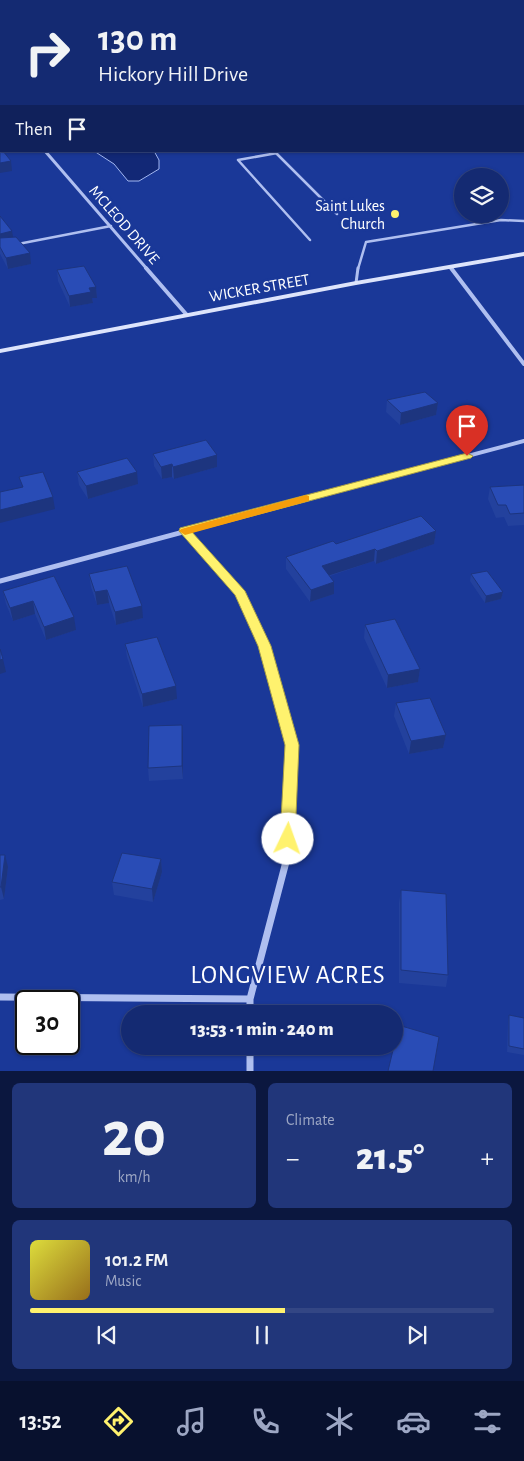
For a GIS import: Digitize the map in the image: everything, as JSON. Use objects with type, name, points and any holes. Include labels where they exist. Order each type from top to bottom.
[{"type":"main road","name":"WICKER STREET","points":[[0,351],[186,314],[524,254]]},
{"type":"street","name":"MCLEOD DRIVE","points":[[46,152],[186,314]]},
{"type":"street","points":[[450,267],[524,364]]},
{"type":"street","points":[[0,581],[524,441]]},
{"type":"street","points":[[184,531],[241,594],[264,646],[292,745],[287,858],[250,1005]]},
{"type":"street","points":[[0,997],[250,999]]},
{"type":"street","points":[[250,1055],[250,1071]]},
{"type":"lane","points":[[310,240],[238,160],[276,152],[337,214]]},
{"type":"lane","points":[[356,283],[356,274],[366,242],[501,220],[524,221]]},
{"type":"lane","points":[[11,246],[111,226]]},
{"type":"shaded area","points":[[96,152],[155,152],[159,160],[159,169],[139,181],[128,181],[114,164]]},
{"type":"building","points":[[0,152],[4,152],[11,161],[0,163]]},
{"type":"building","points":[[0,216],[12,231],[0,234]]},
{"type":"building","points":[[16,237],[30,253],[6,258],[0,247],[0,238]]},
{"type":"building","points":[[84,266],[96,287],[89,288],[91,292],[69,296],[57,270]]},
{"type":"building","points":[[425,392],[438,403],[401,413],[387,400]]},
{"type":"building","points":[[206,440],[217,455],[173,467],[172,464],[161,467],[153,454]]},
{"type":"building","points":[[127,458],[137,472],[86,486],[77,472]]},
{"type":"building","points":[[43,472],[53,497],[0,510],[0,492],[23,487],[19,477]]},
{"type":"building","points":[[524,485],[524,513],[510,514],[506,505],[498,505],[490,487]]},
{"type":"building","points":[[421,516],[436,531],[377,551],[375,549],[322,566],[334,582],[311,590],[286,557],[333,541],[336,544]]},
{"type":"building","points":[[127,566],[142,606],[115,612],[107,590],[95,592],[89,574]]},
{"type":"building","points":[[487,571],[503,592],[486,596],[471,574]]},
{"type":"building","points":[[54,576],[74,617],[44,627],[33,601],[10,608],[3,591]]},
{"type":"building","points":[[395,619],[420,669],[388,675],[365,625]]},
{"type":"building","points":[[157,637],[176,686],[142,694],[125,644]]},
{"type":"building","points":[[0,649],[3,659],[0,660]]},
{"type":"building","points":[[430,698],[446,735],[411,741],[396,703]]},
{"type":"building","points":[[182,725],[182,766],[148,768],[149,726]]},
{"type":"building","points":[[122,853],[161,859],[152,889],[112,882]]},
{"type":"building","points":[[0,855],[5,855],[1,887],[0,887]]},
{"type":"building","points":[[401,890],[446,894],[448,975],[401,970]]},
{"type":"building","points":[[509,1015],[524,1018],[524,1049],[509,1046]]},
{"type":"building","points":[[403,1026],[439,1037],[433,1071],[388,1071],[392,1055],[403,1055]]},
{"type":"slow traffic","points":[[185,531],[306,499]]},
{"type":"place","name":"Saint Lukes Church","points":[[395,214]]},
{"type":"district","name":"LONGVIEW ACRES","points":[[288,974]]},
{"type":"route","points":[[288,839],[292,745],[264,646],[241,594],[184,531],[467,456]]}]
